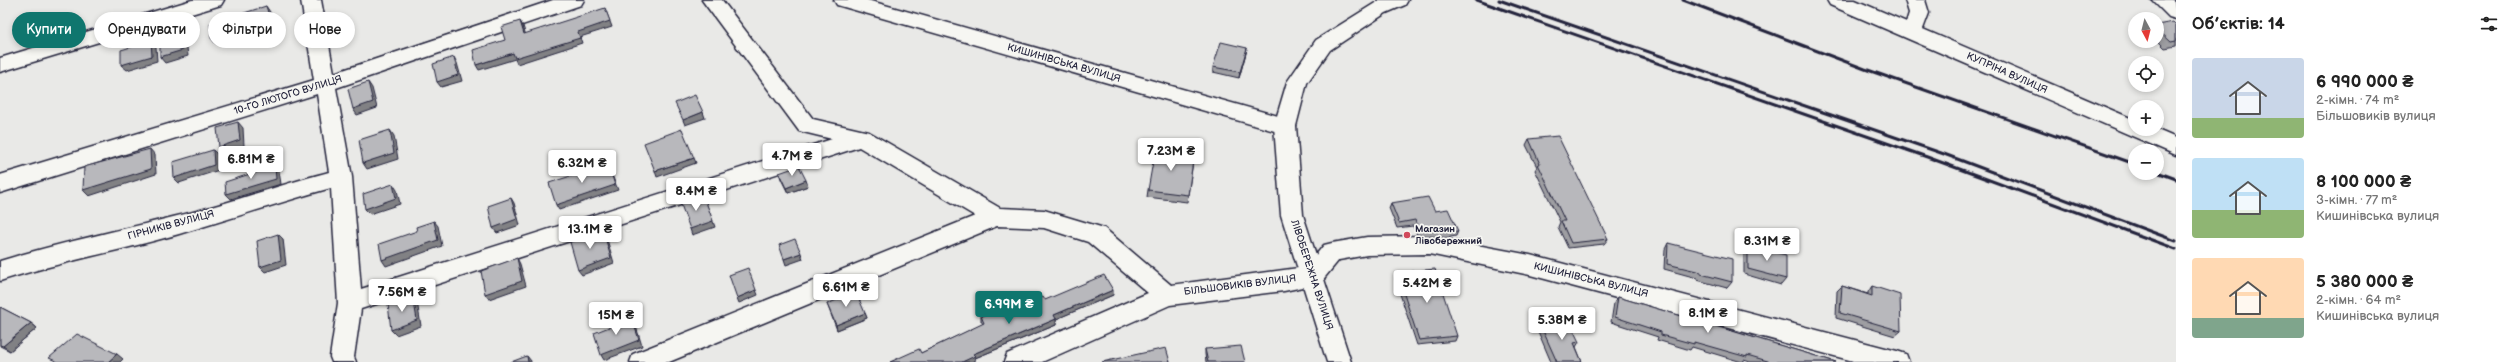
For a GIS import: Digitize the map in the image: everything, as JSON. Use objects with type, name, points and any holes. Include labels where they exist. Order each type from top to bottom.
[{"type":"street","points":[[0,64],[214,0]]},
{"type":"street","points":[[311,0],[341,177],[350,303],[342,357],[344,362]]},
{"type":"street","name":"10-ГО ЛЮТОГО ВУЛИЦЯ","points":[[0,184],[325,84],[574,0]]},
{"type":"street","points":[[712,0],[806,125],[861,138],[996,217]]},
{"type":"street","name":"КИШИНІВСЬКА ВУЛИЦЯ","points":[[844,0],[1285,126]]},
{"type":"street","name":"ЛІВОБЕРЕЖНА ВУЛИЦЯ","points":[[1339,362],[1313,275],[1292,215],[1285,126],[1297,82],[1323,46],[1378,8],[1398,0]]},
{"type":"street","name":"КУПРІНА ВУЛИЦЯ","points":[[1836,0],[1914,32],[2176,147]]},
{"type":"street","points":[[1914,32],[1919,12],[1915,0]]},
{"type":"street","points":[[2162,0],[2176,12]]},
{"type":"street","points":[[350,303],[861,138]]},
{"type":"street","name":"ГІРНИКІВ ВУЛИЦЯ","points":[[0,272],[41,258],[179,225],[272,195],[341,177]]},
{"type":"street","points":[[642,362],[996,217],[1044,219],[1096,235],[1167,295]]},
{"type":"street","name":"КИШИНІВСЬКА ВУЛИЦЯ","points":[[1313,275],[1332,252],[1367,246],[1429,246],[1552,269],[1897,362]]},
{"type":"street","name":"БІЛЬШОВИКІВ ВУЛИЦЯ","points":[[1016,362],[1167,295],[1284,281],[1313,275]]},
{"type":"building","points":[[266,6],[268,12],[247,12]]},
{"type":"building","points":[[605,8],[610,21],[578,32],[580,38],[515,58],[513,53],[476,65],[473,50],[505,40],[501,27],[520,21],[524,34]]},
{"type":"building","points":[[2173,22],[2176,25],[2176,41],[2171,42],[2164,36],[2164,24]]},
{"type":"building","points":[[1221,42],[1247,48],[1240,72],[1213,67]]},
{"type":"building","points":[[128,48],[151,48],[152,56],[121,65],[121,50]]},
{"type":"building","points":[[160,48],[183,48],[183,50],[160,57]]},
{"type":"building","points":[[454,57],[458,75],[437,82],[433,64]]},
{"type":"building","points":[[368,82],[373,102],[353,109],[348,89]]},
{"type":"building","points":[[695,95],[703,112],[683,120],[675,103]]},
{"type":"building","points":[[238,122],[240,140],[219,147],[217,128]]},
{"type":"building","points":[[682,129],[694,158],[655,171],[644,143]]},
{"type":"building","points":[[390,130],[394,153],[363,163],[359,140]]},
{"type":"building","points":[[1558,136],[1608,239],[1571,243],[1561,221],[1565,221],[1538,164],[1540,164],[1529,139]]},
{"type":"building","points":[[150,149],[151,169],[83,190],[84,167]]},
{"type":"building","points":[[213,150],[214,165],[174,178],[173,162]]},
{"type":"building","points":[[1155,150],[1194,154],[1188,195],[1148,190]]},
{"type":"building","points":[[608,164],[615,185],[556,205],[549,183]]},
{"type":"building","points":[[275,166],[276,179],[226,194],[225,182]]},
{"type":"building","points":[[799,166],[806,180],[786,188],[779,173]]},
{"type":"building","points":[[393,184],[396,198],[365,209],[363,194]]},
{"type":"building","points":[[703,194],[713,221],[690,229],[680,202]]},
{"type":"building","points":[[1428,197],[1435,211],[1448,209],[1458,231],[1448,232],[1419,229],[1415,220],[1399,223],[1391,203]]},
{"type":"building","points":[[511,198],[517,219],[493,228],[488,206]]},
{"type":"building","points":[[434,221],[438,240],[382,260],[379,244],[417,231],[416,227]]},
{"type":"building","points":[[603,230],[611,258],[578,270],[570,242]]},
{"type":"building","points":[[278,234],[281,260],[260,267],[257,241]]},
{"type":"building","points":[[795,239],[801,253],[784,259],[779,245]]},
{"type":"building","points":[[1668,243],[1732,259],[1732,282],[1701,274],[1701,272],[1667,264]]},
{"type":"building","points":[[1748,245],[1786,255],[1786,279],[1748,269]]},
{"type":"building","points":[[517,258],[522,281],[485,294],[481,271]]},
{"type":"building","points":[[748,268],[756,290],[737,298],[729,275]]},
{"type":"building","points":[[1435,269],[1457,336],[1419,340],[1397,273]]},
{"type":"building","points":[[1104,275],[1113,290],[1054,315],[1056,319],[973,354],[975,356],[962,362],[890,362],[919,349],[921,353],[984,323],[981,316],[1002,308],[1005,313],[1043,297],[1045,300]]},
{"type":"building","points":[[1842,286],[1872,296],[1872,286],[1900,295],[1901,331],[1840,313]]},
{"type":"building","points":[[856,292],[865,313],[836,325],[827,304]]},
{"type":"building","points":[[413,296],[417,320],[391,330],[388,304]]},
{"type":"building","points":[[1618,297],[1836,362],[1771,362],[1661,335],[1661,332],[1615,317]]},
{"type":"building","points":[[0,307],[31,323],[3,346],[0,345]]},
{"type":"building","points":[[632,318],[639,340],[601,355],[594,333]]},
{"type":"building","points":[[1569,321],[1579,342],[1574,343],[1582,362],[1557,362],[1540,324]]},
{"type":"building","points":[[77,334],[117,354],[108,362],[58,362],[49,358]]},
{"type":"building","points":[[1241,346],[1245,362],[1208,362],[1205,349]]},
{"type":"building","points":[[1166,348],[1170,362],[1102,362]]},
{"type":"building","points":[[527,356],[528,362],[511,362]]},
{"type":"railway","points":[[1476,0],[1927,157],[2176,249]]},
{"type":"railway","points":[[1499,0],[1944,154],[2176,241]]},
{"type":"railway","points":[[1683,0],[1865,69],[2128,162]]},
{"type":"railway","points":[[2164,175],[2176,179]]},
{"type":"place","name":"Магазин Лівобережний","points":[[1407,235]]}]
